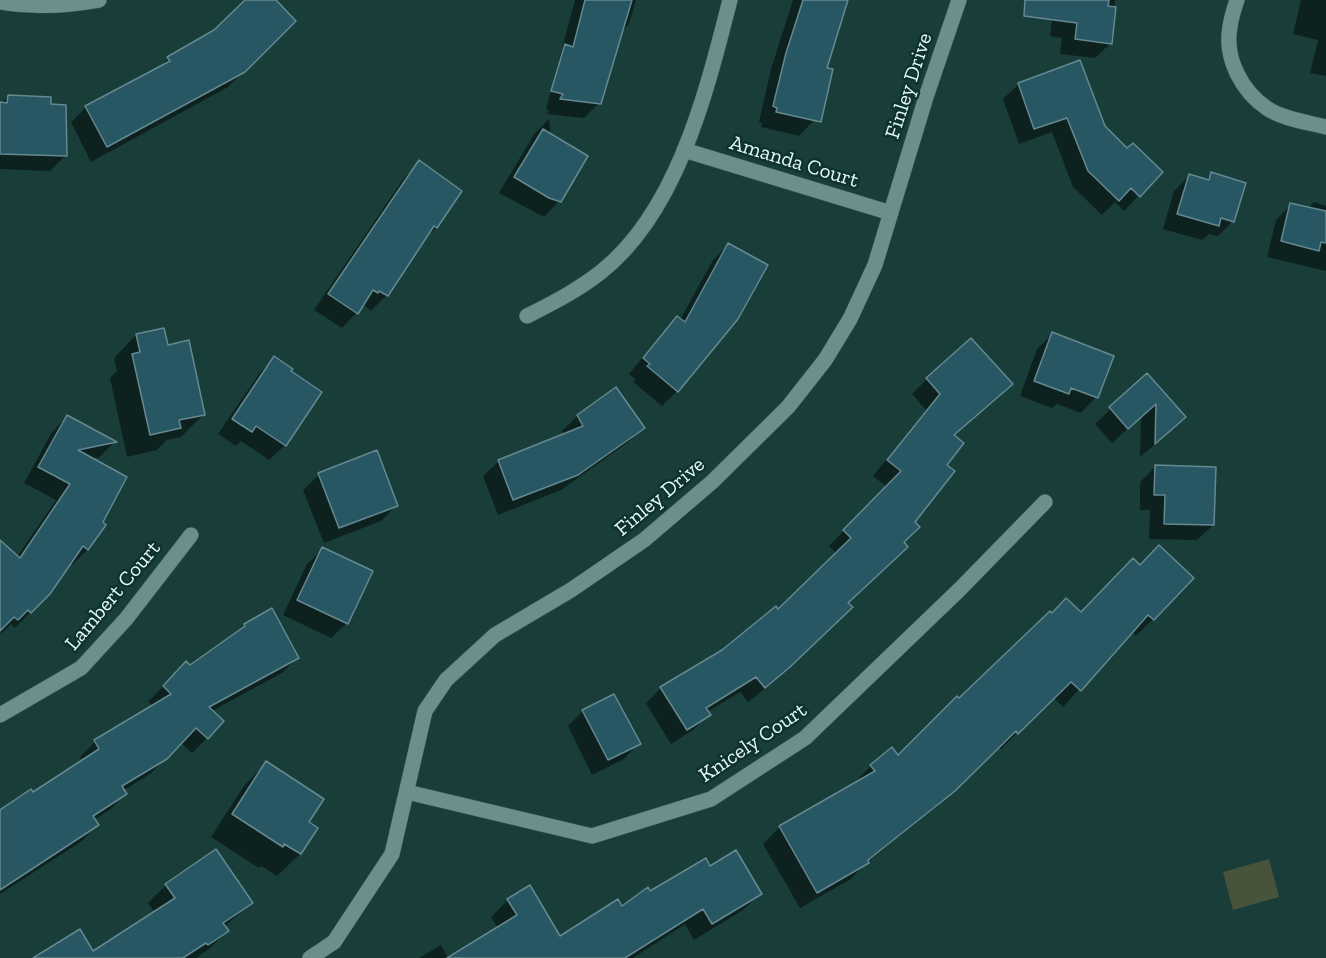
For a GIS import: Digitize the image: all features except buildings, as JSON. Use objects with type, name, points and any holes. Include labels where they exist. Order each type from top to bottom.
[{"type":"street","points":[[0,2],[25,6],[68,6],[99,0]]},
{"type":"street","points":[[527,316],[567,297],[603,271],[634,239],[657,206],[684,150],[706,93],[730,0]]},
{"type":"street","name":"Finley Drive","points":[[310,958],[333,942],[392,854],[426,711],[446,680],[495,634],[571,590],[644,540],[712,482],[788,406],[825,360],[850,319],[875,265],[958,0]]},
{"type":"street","points":[[1237,0],[1229,30],[1231,59],[1241,81],[1253,97],[1268,109],[1286,117],[1326,127]]},
{"type":"street","name":"Amanda Court","points":[[684,150],[891,213]]},
{"type":"street","name":"Knicely Court","points":[[407,792],[592,836],[711,799],[805,738],[959,590],[1045,502]]},
{"type":"street","name":"Lambert Court","points":[[0,715],[81,668],[126,619],[191,535]]},
{"type":"green space","points":[[1269,859],[1279,897],[1233,910],[1223,872]]}]
